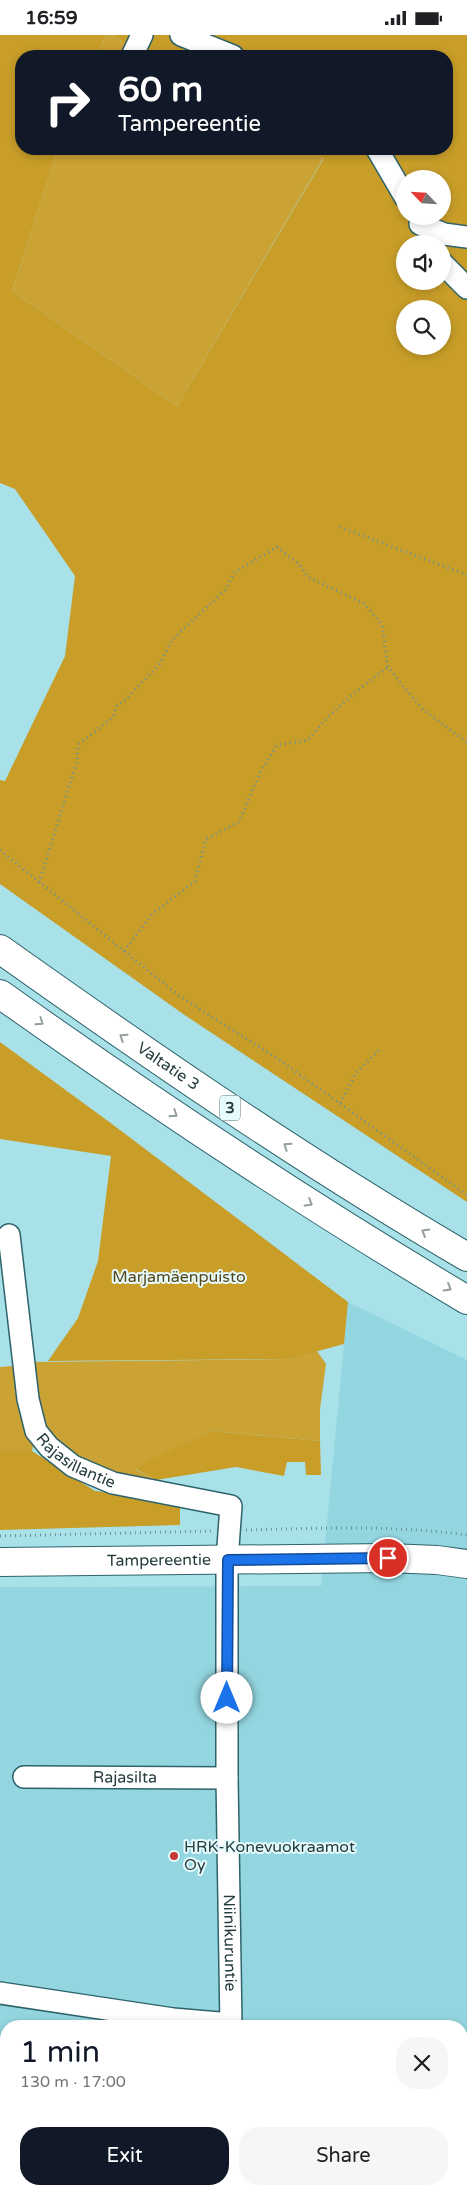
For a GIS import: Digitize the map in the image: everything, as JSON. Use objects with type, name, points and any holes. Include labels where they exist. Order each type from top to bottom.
[{"type":"main road","name":"Valtatie 3","points":[[0,949],[117,1033],[294,1151],[467,1257]]},
{"type":"main road","name":"3","points":[[0,994],[96,1062],[274,1181],[467,1300]]},
{"type":"main road","name":"Tampereentie","points":[[0,1562],[388,1558],[438,1560],[467,1564]]},
{"type":"street","points":[[135,50],[142,35]]},
{"type":"street","points":[[181,35],[218,50]]},
{"type":"street","points":[[381,155],[396,181]]},
{"type":"street","points":[[428,225],[444,233],[467,237]]},
{"type":"street","points":[[451,272],[467,288]]},
{"type":"street","name":"Rajasillantie","points":[[9,1235],[28,1399],[36,1431],[60,1457],[92,1475],[112,1483],[232,1506],[228,1560]]},
{"type":"street","name":"Niinikuruntie","points":[[228,1560],[227,1777],[231,2020]]},
{"type":"street","name":"Rajasilta","points":[[24,1777],[227,1777]]},
{"type":"street","points":[[0,1993],[183,2020]]},
{"type":"path","points":[[340,527],[467,575]]},
{"type":"path","points":[[39,883],[77,761],[78,745],[113,717],[117,705],[123,702],[159,665],[172,640],[215,602],[236,572],[277,547],[299,564],[308,577],[340,594],[365,604],[382,625],[388,667],[421,708],[467,743]]},
{"type":"path","points":[[124,951],[152,914],[195,881],[206,839],[239,822],[260,773],[277,745],[308,740],[354,691],[388,667]]},
{"type":"path","points":[[0,851],[178,995],[278,1059],[467,1195]]},
{"type":"path","points":[[340,1103],[356,1073],[379,1050]]},
{"type":"shaded area","points":[[106,35],[111,35],[137,50],[100,50]]},
{"type":"shaded area","points":[[56,155],[320,155],[324,157],[177,406],[12,291]]},
{"type":"shaded area","points":[[348,1302],[467,1360],[467,2020],[0,2020],[0,1587],[321,1586]]},
{"type":"shaded area","points":[[317,1351],[326,1364],[320,1409],[320,1441],[211,1431],[135,1469],[156,1480],[114,1476],[74,1458],[47,1434],[30,1362],[289,1359]]},
{"type":"shaded area","points":[[13,1366],[19,1410],[35,1438],[32,1451],[0,1451],[0,1367]]},
{"type":"green space","points":[[0,35],[106,35],[100,50],[15,50],[15,155],[56,155],[12,291],[177,406],[324,158],[319,155],[453,155],[453,50],[137,50],[111,35],[467,35],[467,1202],[186,1016],[0,884],[0,780],[5,781],[65,656],[75,576],[15,489],[0,483]]},
{"type":"green space","name":"Marjamäenpuisto","points":[[0,1042],[348,1302],[344,1344],[289,1359],[48,1361],[78,1318],[98,1261],[111,1156],[0,1139]]},
{"type":"green space","points":[[211,1431],[320,1441],[321,1475],[306,1475],[305,1462],[287,1462],[284,1476],[236,1467],[156,1480],[134,1468]]},
{"type":"green space","points":[[0,1451],[32,1451],[95,1491],[164,1498],[180,1508],[180,1525],[0,1530]]},
{"type":"place","name":"HRK-Konevuokraamot Oy","points":[[174,1856]]},
{"type":"route","points":[[227,1698],[228,1560],[388,1558]]}]
